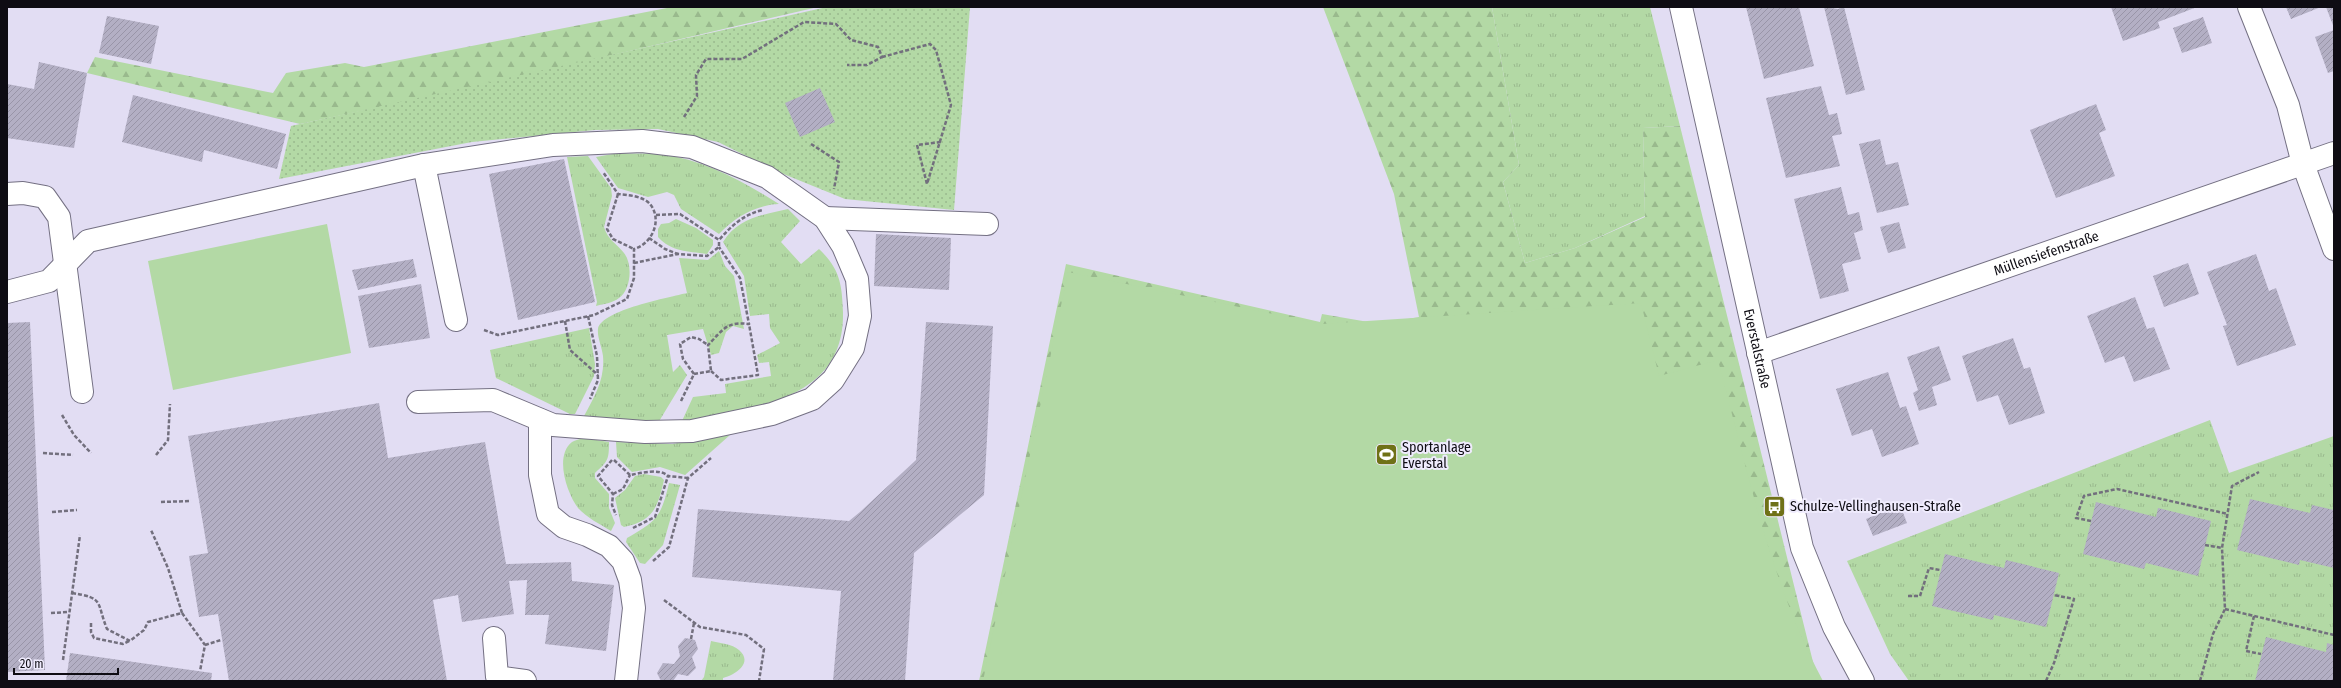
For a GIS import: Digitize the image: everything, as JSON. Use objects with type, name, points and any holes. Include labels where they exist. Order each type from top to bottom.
[{"type":"street","name":"Everstalstraße","points":[[1681,7],[1802,548],[1834,627],[1863,681]]},
{"type":"street","points":[[2249,7],[2288,105],[2303,164],[2334,249]]},
{"type":"street","points":[[7,292],[49,281],[88,241],[424,165],[553,144],[642,141],[692,147],[767,177],[825,218],[843,246],[857,279],[860,316],[853,348],[834,380],[812,399],[772,414],[692,431],[665,432],[553,425],[494,400],[418,402]]},
{"type":"street","name":"Müllensiefenstraße","points":[[1758,353],[2334,153]]},
{"type":"street","points":[[424,165],[456,320]]},
{"type":"street","points":[[7,194],[23,193],[45,197],[60,217],[82,392]]},
{"type":"street","points":[[825,218],[987,224]]},
{"type":"street","points":[[540,420],[540,475],[548,514],[564,527],[613,542],[623,561],[630,580],[634,608],[626,681]]},
{"type":"street","points":[[494,638],[497,677],[525,681]]},
{"type":"path","points":[[681,145],[684,114],[697,96],[696,75],[706,59],[742,60],[804,22],[836,24],[851,40],[878,47],[882,57]]},
{"type":"path","points":[[847,64],[867,65],[882,57],[930,44],[936,50],[950,105],[941,142],[927,184],[916,145],[941,142]]},
{"type":"path","points":[[584,143],[618,194]]},
{"type":"path","points":[[810,144],[839,162],[837,182],[825,218]]},
{"type":"path","points":[[618,194],[633,195],[649,203],[656,215],[654,233],[641,247],[634,249],[613,240],[607,230],[618,194]]},
{"type":"path","points":[[694,374],[682,359],[680,344],[691,337],[699,339],[708,345],[711,372],[721,380],[758,375],[740,278],[719,247],[719,240],[734,224],[756,212],[804,203]]},
{"type":"path","points":[[656,215],[680,214],[719,240]]},
{"type":"path","points":[[649,238],[665,250],[678,254],[707,256],[719,247]]},
{"type":"path","points":[[456,320],[498,336],[588,316],[627,299],[634,278],[634,249]]},
{"type":"path","points":[[634,263],[678,254]]},
{"type":"path","points":[[574,427],[598,380],[598,356],[588,316]]},
{"type":"path","points":[[565,321],[570,350],[598,376]]},
{"type":"path","points":[[708,345],[725,328],[735,322],[748,324]]},
{"type":"path","points":[[694,374],[711,372]]},
{"type":"path","points":[[665,432],[694,374]]},
{"type":"path","points":[[156,455],[168,440],[170,404]]},
{"type":"path","points":[[61,412],[74,435],[91,453]]},
{"type":"path","points":[[43,453],[73,455]]},
{"type":"path","points":[[630,580],[669,547],[688,478],[716,454]]},
{"type":"path","points":[[612,459],[598,476],[613,494],[612,505],[616,517],[613,542]]},
{"type":"path","points":[[2200,681],[2213,634],[2225,609],[2222,548],[2232,486],[2259,472]]},
{"type":"path","points":[[613,494],[623,489],[630,474]]},
{"type":"path","points":[[613,542],[624,532],[656,517],[668,476],[688,478]]},
{"type":"path","points":[[2091,521],[2076,518],[2084,496],[2117,489],[2228,514]]},
{"type":"path","points":[[161,502],[191,501]]},
{"type":"path","points":[[52,512],[77,510]]},
{"type":"path","points":[[152,530],[168,568],[182,613],[205,645],[200,671]]},
{"type":"path","points":[[63,660],[80,535]]},
{"type":"path","points":[[2205,545],[2222,548]]},
{"type":"path","points":[[1908,596],[1920,596],[1929,568],[1940,570]]},
{"type":"path","points":[[72,594],[92,596],[99,603],[107,629],[130,641]]},
{"type":"path","points":[[660,594],[664,600],[700,627],[746,635],[764,649],[759,681]]},
{"type":"path","points":[[2046,681],[2054,662],[2074,599],[2054,595]]},
{"type":"path","points":[[2225,609],[2334,635]]},
{"type":"path","points":[[51,613],[69,612]]},
{"type":"path","points":[[91,623],[91,632],[94,638],[123,644],[130,641],[144,630],[148,622],[182,613]]},
{"type":"path","points":[[2254,616],[2246,651],[2261,654]]},
{"type":"path","points":[[690,639],[694,623]]},
{"type":"path","points":[[205,645],[222,640]]},
{"type":"green space","points":[[672,7],[818,7],[497,82],[300,124],[87,73],[95,57],[273,93],[286,73],[345,63],[364,67]]},
{"type":"green space","points":[[827,7],[970,7],[954,210],[845,199],[781,173],[718,142],[658,129],[595,130],[472,142],[279,179],[291,126]]},
{"type":"green space","name":"Sportanlage Everstal","points":[[1323,7],[1492,7],[1519,165],[1503,182],[1525,263],[1575,248],[1645,217],[1643,128],[1680,126],[1816,674],[979,681],[1066,264],[1320,322],[1322,314],[1380,324],[1419,317],[1394,194]]},
{"type":"green space","points":[[1492,7],[1650,7],[1680,126],[1643,128],[1645,216],[1575,248],[1525,263],[1503,182],[1519,165]]},
{"type":"green space","points":[[618,153],[661,154],[693,161],[708,166],[751,187],[779,204],[754,209],[746,213],[732,222],[719,234],[681,209],[674,195],[667,192],[648,197],[618,188],[596,157]]},
{"type":"green space","points":[[588,156],[611,188],[612,196],[604,227],[610,238],[624,253],[630,270],[628,283],[623,294],[614,301],[596,306],[597,302],[567,157]]},
{"type":"green space","points":[[788,209],[800,221],[781,242],[801,264],[819,249],[836,270],[841,285],[843,312],[839,342],[828,366],[811,383],[788,396],[763,405],[682,421],[693,397],[726,393],[725,384],[771,376],[769,362],[759,363],[757,355],[780,343],[770,328],[769,314],[750,316],[744,276],[723,242],[729,234],[743,223],[760,216]]},
{"type":"green space","points":[[676,219],[696,228],[713,240],[713,245],[707,254],[674,248],[663,242],[658,237],[658,229],[661,224],[669,223]]},
{"type":"green space","points":[[327,224],[351,353],[173,390],[148,261]]},
{"type":"green space","points":[[719,251],[725,266],[734,276],[744,329],[733,326],[726,332],[719,353],[711,355],[703,329],[667,335],[673,372],[680,365],[687,375],[658,423],[584,416],[601,380],[603,356],[598,329],[602,322],[623,310],[687,293],[679,258],[708,260]]},
{"type":"green space","name":"Sportanlage Everstal","points":[[1068,272],[1322,324],[1641,303],[1659,376],[1718,360],[1750,483],[1774,565],[1804,643],[1823,681],[983,681]]},
{"type":"green space","points":[[589,328],[595,364],[594,376],[575,414],[570,414],[496,378],[490,350]]},
{"type":"green space","points":[[2210,420],[2229,473],[2334,436],[2334,681],[1909,681],[1890,654],[1847,561]]},
{"type":"green space","points":[[730,435],[685,475],[660,467],[632,472],[617,457],[616,442],[672,444]]},
{"type":"green space","points":[[584,438],[609,442],[609,453],[607,460],[595,473],[595,478],[609,494],[609,508],[615,523],[611,531],[589,518],[578,508],[570,493],[564,475],[564,456],[567,448],[572,442]]},
{"type":"green space","points":[[644,474],[661,477],[664,480],[657,505],[642,521],[624,527],[621,525],[615,498],[625,490],[635,476]]},
{"type":"green space","points":[[669,483],[680,485],[663,545],[645,564],[640,563],[626,542],[627,538],[645,527],[656,517],[663,504]]},
{"type":"green space","points":[[711,641],[733,646],[739,650],[745,659],[741,668],[733,674],[723,678],[723,681],[701,681],[704,677]]},
{"type":"building","points":[[1746,7],[1799,7],[1814,66],[1764,79]]},
{"type":"building","points":[[1824,7],[1838,9],[1844,7],[1865,90],[1846,95]]},
{"type":"building","points":[[2111,7],[2197,7],[2158,22],[2160,28],[2123,41]]},
{"type":"building","points":[[2286,7],[2321,7],[2291,19]]},
{"type":"building","points":[[2326,7],[2334,7],[2334,28]]},
{"type":"building","points":[[107,16],[159,26],[151,64],[99,53]]},
{"type":"building","points":[[2203,17],[2212,43],[2182,53],[2173,28]]},
{"type":"building","points":[[2334,30],[2334,71],[2328,73],[2315,37]]},
{"type":"building","points":[[39,62],[87,73],[74,148],[7,138],[7,84],[34,89]]},
{"type":"building","points":[[1821,86],[1829,115],[1837,113],[1842,134],[1832,136],[1840,166],[1786,178],[1766,98]]},
{"type":"building","points":[[820,88],[835,122],[800,137],[785,103]]},
{"type":"building","points":[[133,95],[286,134],[277,169],[204,150],[202,162],[122,142]]},
{"type":"building","points":[[2096,104],[2106,130],[2099,133],[2115,176],[2056,198],[2030,130]]},
{"type":"building","points":[[1880,139],[1886,165],[1898,162],[1909,205],[1877,213],[1859,144]]},
{"type":"building","points":[[564,159],[595,302],[518,320],[489,174]]},
{"type":"building","points":[[1841,187],[1848,215],[1859,212],[1863,230],[1854,233],[1861,259],[1842,264],[1849,291],[1820,299],[1794,199]]},
{"type":"building","points":[[1899,222],[1906,248],[1888,253],[1880,227]]},
{"type":"building","points":[[876,234],[951,238],[949,290],[874,286]]},
{"type":"building","points":[[2256,254],[2269,291],[2276,288],[2296,345],[2237,366],[2223,326],[2227,325],[2207,272]]},
{"type":"building","points":[[413,259],[417,277],[358,290],[352,270]]},
{"type":"building","points":[[2188,263],[2199,294],[2164,307],[2153,276]]},
{"type":"building","points":[[421,284],[430,338],[369,348],[358,296]]},
{"type":"building","points":[[2135,297],[2147,329],[2154,327],[2170,369],[2134,382],[2124,356],[2105,363],[2087,316]]},
{"type":"building","points":[[30,322],[45,670],[7,672],[7,323]]},
{"type":"building","points":[[926,322],[993,326],[984,495],[914,553],[905,681],[833,681],[841,591],[692,577],[698,509],[849,521],[860,512],[916,460]]},
{"type":"building","points":[[2013,338],[2024,369],[2030,367],[2045,413],[2009,425],[1998,395],[1977,402],[1962,356]]},
{"type":"building","points":[[1939,346],[1951,380],[1932,387],[1937,405],[1919,411],[1913,393],[1918,390],[1907,357]]},
{"type":"building","points":[[1888,372],[1900,408],[1906,406],[1919,444],[1882,457],[1872,429],[1852,436],[1836,389]]},
{"type":"building","points":[[379,403],[388,458],[485,442],[506,564],[571,562],[572,581],[614,585],[606,651],[545,644],[549,615],[525,615],[527,580],[509,581],[514,614],[462,622],[458,595],[433,600],[447,681],[229,681],[218,614],[199,617],[189,556],[208,553],[188,436]]},
{"type":"building","points":[[2250,499],[2310,513],[2312,505],[2334,510],[2334,568],[2300,560],[2299,565],[2237,550]]},
{"type":"building","points":[[2096,502],[2156,517],[2158,508],[2211,521],[2198,576],[2146,563],[2144,569],[2083,554]]},
{"type":"building","points":[[1900,505],[1907,523],[1873,536],[1866,519]]},
{"type":"building","points":[[1945,554],[2004,568],[2006,560],[2059,573],[2046,627],[1994,615],[1993,620],[1932,606]]},
{"type":"building","points":[[2266,637],[2326,652],[2327,643],[2334,645],[2334,681],[2255,681]]},
{"type":"building","points":[[685,638],[695,640],[698,649],[692,657],[696,668],[688,676],[678,674],[673,681],[661,681],[657,673],[663,663],[674,664],[680,656],[678,646]]},
{"type":"building","points":[[70,653],[212,673],[211,681],[66,681]]},
{"type":"place","name":"Sportanlage Everstal","points":[[1387,455]]},
{"type":"place","name":"Schulze-Vellinghausen-Straße","points":[[1774,506]]}]
